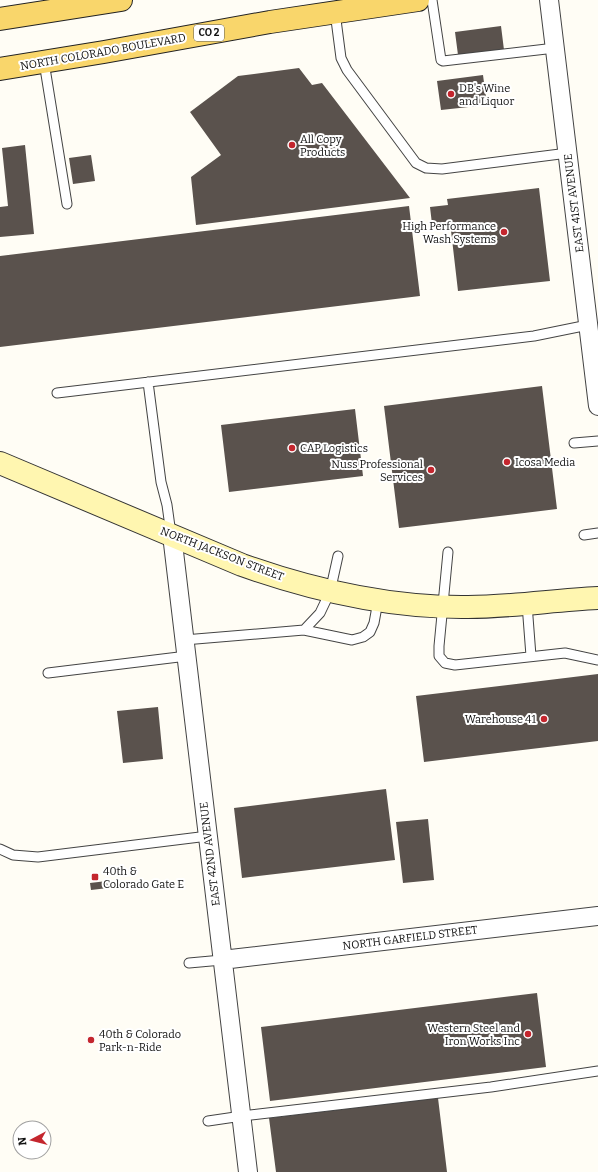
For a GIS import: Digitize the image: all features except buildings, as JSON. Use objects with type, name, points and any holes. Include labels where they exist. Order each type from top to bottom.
[{"type":"main road","points":[[0,19],[121,0]]},
{"type":"main road","name":"NORTH COLORADO BOULEVARD","points":[[0,69],[270,22],[418,0]]},
{"type":"street","name":"EAST 41ST AVENUE","points":[[550,0],[598,406]]},
{"type":"street","name":"NORTH JACKSON STREET","points":[[0,463],[242,565],[330,592],[378,601],[442,607],[497,607],[598,598]]},
{"type":"street","name":"EAST 42ND AVENUE","points":[[172,535],[248,1172]]},
{"type":"street","name":"NORTH GARFIELD STREET","points":[[222,960],[598,916]]},
{"type":"lane","points":[[432,0],[441,60],[443,61],[555,48]]},
{"type":"lane","points":[[335,12],[341,58],[347,70],[416,163],[426,168],[442,169],[568,153]]},
{"type":"lane","points":[[44,62],[67,204]]},
{"type":"lane","points":[[57,393],[534,336],[588,325]]},
{"type":"lane","points":[[148,382],[161,482],[167,505],[172,535]]},
{"type":"lane","points":[[574,443],[598,441]]},
{"type":"lane","points":[[584,535],[598,533]]},
{"type":"lane","points":[[448,552],[439,633],[439,656],[446,663],[455,665],[565,653],[598,660]]},
{"type":"lane","points":[[304,630],[320,613],[330,592],[338,556]]},
{"type":"lane","points":[[48,673],[185,648],[304,630],[352,640],[362,637],[370,632],[374,623],[378,601]]},
{"type":"lane","points":[[527,604],[531,656]]},
{"type":"lane","points":[[0,849],[13,855],[38,857],[208,836]]},
{"type":"lane","points":[[189,963],[222,960]]},
{"type":"lane","points":[[208,1121],[491,1087],[598,1071]]},
{"type":"place","name":"DB's Wine and Liquor","points":[[451,94]]},
{"type":"place","name":"All Copy Products","points":[[292,145]]},
{"type":"place","name":"High Performance Wash Systems","points":[[504,232]]},
{"type":"place","name":"CAP Logistics","points":[[292,448]]},
{"type":"place","name":"Icosa Media","points":[[507,462]]},
{"type":"place","name":"Nuss Professional Services","points":[[431,470]]},
{"type":"place","name":"Warehouse 41","points":[[544,719]]},
{"type":"place","name":"40th & Colorado Gate E","points":[[95,877]]},
{"type":"place","name":"Western Steel and Iron Works Inc","points":[[528,1034]]},
{"type":"place","name":"40th & Colorado Park-n-Ride","points":[[91,1040]]}]
